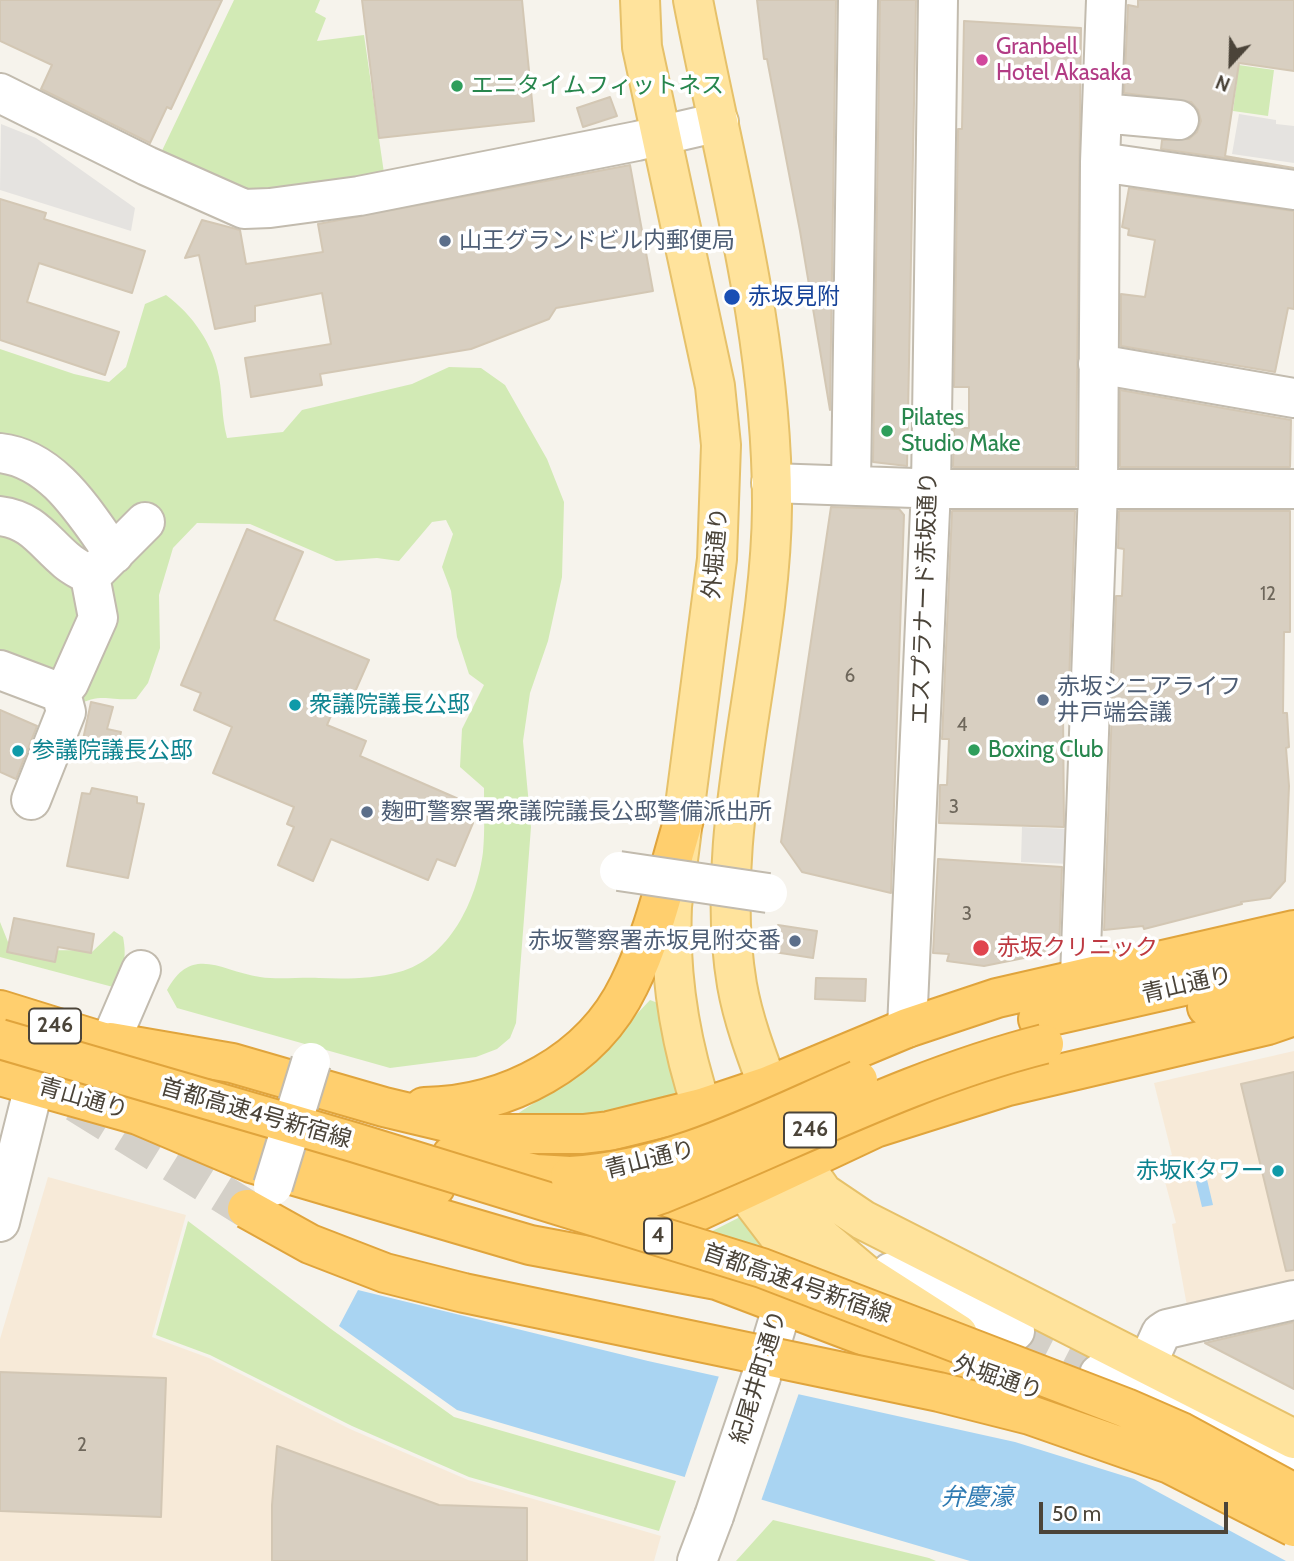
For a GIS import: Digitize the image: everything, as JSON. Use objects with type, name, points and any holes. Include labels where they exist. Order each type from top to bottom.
[{"type":"highway","points":[[384,1107],[436,1107],[474,1102],[516,1089],[555,1068],[584,1045],[610,1016],[639,964],[684,818]]},
{"type":"highway","points":[[110,1042],[232,1063],[384,1107],[497,1134],[562,1136],[609,1131],[702,1108],[768,1086],[907,1028],[997,998],[1294,930]]},
{"type":"highway","name":"青山通り","points":[[17,1081],[138,1115],[259,1135],[504,1205],[573,1194],[632,1204],[661,1194],[911,1085],[986,1059],[1041,1031],[1294,961]]},
{"type":"highway","name":"青山通り","points":[[1041,1031],[1294,991]]},
{"type":"highway","name":"青山通り","points":[[0,1010],[110,1042],[225,1089],[459,1157],[536,1174],[573,1194]]},
{"type":"highway","points":[[530,1245],[583,1245],[620,1241],[673,1223],[875,1128],[1007,1086],[1268,1025],[1294,1016]]},
{"type":"highway","name":"首都高速4号新宿線","points":[[0,1039],[353,1142],[762,1268],[1126,1408],[1181,1432],[1294,1493]]},
{"type":"highway","points":[[138,1115],[251,1163],[530,1245],[717,1280],[782,1302],[915,1355],[957,1367]]},
{"type":"highway","points":[[260,1198],[310,1244],[385,1273],[464,1293],[939,1392],[1053,1422],[1170,1464],[1294,1527]]},
{"type":"main road","name":"外堀通り","points":[[640,0],[642,47],[658,136],[715,386],[721,445],[717,559],[672,906],[670,949],[683,1041],[702,1108]]},
{"type":"main road","points":[[693,0],[731,172],[770,419],[771,483],[764,607],[732,861],[730,909],[737,988],[768,1086]]},
{"type":"main road","name":"外堀通り","points":[[791,1168],[836,1294],[957,1367],[1100,1413],[1166,1440],[1294,1507]]},
{"type":"main road","name":"外堀通り","points":[[743,1189],[810,1227],[863,1220],[1294,1439]]},
{"type":"main road","points":[[810,1227],[848,1261],[966,1338],[1022,1386]]},
{"type":"street","points":[[851,484],[858,0]]},
{"type":"street","name":"エスプラナード赤坂通り","points":[[907,1028],[931,488],[938,0]]},
{"type":"street","points":[[1080,977],[1098,490],[1100,162],[1107,0]]},
{"type":"street","points":[[0,93],[147,166],[244,209],[359,196],[719,122]]},
{"type":"street","points":[[1102,113],[1179,120]]},
{"type":"street","points":[[1100,162],[1294,190]]},
{"type":"street","points":[[1098,363],[1294,398]]},
{"type":"street","points":[[0,453],[47,471],[74,499],[102,565],[98,618],[66,690],[69,714],[47,785]]},
{"type":"street","points":[[771,483],[1098,490],[1294,489]]},
{"type":"street","points":[[0,516],[24,522],[39,532],[66,561],[102,565]]},
{"type":"street","points":[[102,565],[145,522]]},
{"type":"street","points":[[0,670],[69,714]]},
{"type":"street","points":[[618,871],[768,893]]},
{"type":"street","points":[[110,1042],[141,970]]},
{"type":"street","points":[[260,1198],[311,1062]]},
{"type":"street","points":[[0,1222],[17,1081]]},
{"type":"street","name":"紀尾井町通り","points":[[697,1561],[761,1377],[782,1302],[810,1227]]},
{"type":"street","points":[[848,1261],[869,1258],[919,1290],[966,1306],[1015,1331]]},
{"type":"street","points":[[1147,1364],[1161,1333],[1167,1329],[1294,1300]]},
{"type":"street","points":[[1099,1374],[1141,1396],[1173,1406],[1294,1469]]},
{"type":"shaded area","points":[[1239,114],[1294,126],[1294,163],[1232,154]]},
{"type":"shaded area","points":[[1,124],[36,138],[135,208],[131,231],[0,190]]},
{"type":"shaded area","points":[[1022,827],[1071,829],[1070,864],[1021,862]]},
{"type":"shaded area","points":[[1294,1051],[1294,1293],[1189,1317],[1172,1224],[1176,1223],[1159,1159],[1172,1155],[1154,1083]]},
{"type":"shaded area","points":[[48,1177],[186,1215],[152,1337],[209,1358],[350,1429],[468,1480],[661,1536],[654,1561],[0,1561],[0,1339]]},
{"type":"green space","points":[[234,0],[320,0],[315,12],[326,18],[317,41],[364,35],[385,180],[250,197],[159,157]]},
{"type":"green space","points":[[1224,63],[1274,70],[1268,116],[1233,111],[1237,80],[1222,78]]},
{"type":"green space","points":[[166,295],[193,321],[212,353],[219,377],[227,438],[283,432],[302,410],[412,384],[449,367],[481,368],[505,385],[547,459],[564,502],[562,577],[548,641],[530,693],[523,741],[531,827],[516,1023],[510,1038],[497,1049],[476,1057],[390,1068],[177,1008],[167,990],[177,976],[197,964],[220,966],[260,977],[349,978],[399,972],[432,955],[458,925],[480,870],[483,852],[484,788],[460,767],[462,729],[484,685],[469,674],[457,637],[451,591],[442,567],[453,534],[446,520],[432,522],[399,561],[377,558],[336,561],[250,524],[197,523],[173,548],[159,595],[160,648],[148,683],[136,699],[99,698],[75,706],[105,622],[0,509],[0,349],[74,374],[109,382],[126,367],[145,304]]},
{"type":"green space","points":[[0,520],[89,592],[64,683],[0,665]]},
{"type":"green space","points":[[0,922],[8,942],[39,950],[92,952],[114,931],[123,937],[124,944],[124,963],[120,974],[113,987],[0,957]]},
{"type":"green space","points":[[650,1000],[663,1005],[679,1094],[594,1118],[514,1116],[560,1086],[602,1051]]},
{"type":"green space","points":[[742,1216],[755,1231],[760,1243],[752,1275],[671,1252]]},
{"type":"green space","points":[[188,1221],[331,1329],[454,1417],[676,1481],[659,1531],[469,1477],[352,1426],[210,1355],[156,1335]]},
{"type":"green space","points":[[773,1520],[929,1558],[936,1561],[736,1561]]},
{"type":"water","points":[[1205,1171],[1213,1205],[1202,1207],[1194,1174]]},
{"type":"water","name":"弁慶濠","points":[[358,1290],[648,1361],[1015,1442],[1134,1479],[1286,1561],[970,1561],[457,1410],[339,1326]]},
{"type":"pier","points":[[720,1373],[800,1390],[761,1501],[684,1479]]},
{"type":"building","points":[[0,0],[222,0],[171,109],[167,107],[150,143],[41,89],[52,65],[0,41]]},
{"type":"building","points":[[362,0],[522,0],[534,121],[379,138]]},
{"type":"building","points":[[757,0],[836,0],[830,410],[800,231],[767,59],[764,59]]},
{"type":"building","points":[[880,0],[916,0],[907,466],[873,462]]},
{"type":"building","points":[[1138,0],[1294,0],[1294,71],[1239,63],[1225,156],[1294,168],[1161,149],[1162,140],[1189,139],[1197,132],[1201,121],[1198,110],[1191,102],[1124,93],[1128,5],[1138,7]]},
{"type":"building","points":[[964,21],[1081,28],[1076,467],[953,467],[954,428],[969,428],[969,387],[954,387],[958,129],[962,129]]},
{"type":"building","points":[[610,97],[617,116],[583,127],[577,108]]},
{"type":"building","points":[[630,165],[653,291],[556,308],[549,319],[471,349],[320,374],[322,385],[251,397],[245,358],[331,344],[322,293],[255,306],[255,321],[215,329],[199,255],[185,258],[202,220],[240,230],[246,264],[323,252],[318,224]]},
{"type":"building","points":[[1129,188],[1294,211],[1294,309],[1288,308],[1275,372],[1121,346],[1121,294],[1145,297],[1155,240],[1128,235],[1129,229],[1122,227]]},
{"type":"building","points":[[0,199],[46,213],[44,219],[145,251],[132,293],[39,263],[27,302],[119,332],[105,375],[0,340]]},
{"type":"building","points":[[1120,390],[1291,420],[1290,467],[1120,467]]},
{"type":"building","points":[[831,507],[899,509],[904,515],[891,893],[802,872],[781,842]]},
{"type":"building","points":[[952,511],[1075,511],[1068,713],[1063,713],[1064,827],[939,823],[940,785],[947,785],[949,739],[942,739]]},
{"type":"building","points":[[1119,511],[1290,511],[1290,632],[1284,632],[1283,713],[1287,713],[1289,786],[1285,881],[1270,898],[1241,902],[1242,904],[1144,929],[1143,926],[1104,930],[1116,596],[1122,596],[1124,549],[1118,548]]},
{"type":"building","name":"衆議院議長公邸","points":[[247,529],[303,552],[274,620],[369,660],[354,694],[342,690],[327,725],[366,741],[360,756],[461,800],[455,815],[473,823],[455,866],[437,859],[428,880],[331,839],[313,881],[278,865],[294,827],[287,824],[294,807],[213,773],[232,727],[194,710],[201,693],[181,685]]},
{"type":"building","points":[[91,702],[113,707],[107,729],[121,732],[115,756],[81,749]]},
{"type":"building","name":"参議院議長公邸","points":[[0,710],[37,726],[16,779],[0,772]]},
{"type":"building","points":[[92,788],[137,797],[137,803],[144,804],[128,878],[67,866],[82,793],[90,794]]},
{"type":"building","points":[[938,859],[1062,867],[1059,951],[984,966],[947,961],[949,954],[933,953]]},
{"type":"building","points":[[14,918],[94,934],[91,953],[58,947],[55,962],[7,952]]},
{"type":"building","name":"赤坂警察署赤坂見附交番","points":[[778,925],[817,931],[813,958],[774,952]]},
{"type":"building","points":[[816,978],[866,979],[865,1001],[815,999]]},
{"type":"building","name":"赤坂Kタワー","points":[[1294,1072],[1294,1270],[1286,1271],[1241,1084]]},
{"type":"building","points":[[1294,1322],[1294,1389],[1205,1343]]},
{"type":"building","points":[[0,1372],[166,1378],[161,1517],[0,1511]]},
{"type":"building","points":[[277,1446],[439,1505],[527,1508],[527,1561],[272,1561],[272,1505]]},
{"type":"tunnel","points":[[76,1103],[247,1209]]},
{"type":"tunnel","points":[[1015,1331],[1099,1374]]},
{"type":"place","name":"Granbell Hotel Akasaka","points":[[982,60]]},
{"type":"place","name":"エニタイムフィットネス","points":[[457,86]]},
{"type":"place","name":"山王グランドビル内郵便局","points":[[445,241]]},
{"type":"place","name":"赤坂見附","points":[[732,297]]},
{"type":"place","name":"Pilates Studio Make","points":[[887,431]]},
{"type":"place","name":"赤坂シニアライフ 井戸端会議","points":[[1043,700]]},
{"type":"place","name":"衆議院議長公邸","points":[[295,705]]},
{"type":"place","name":"Boxing Club","points":[[974,750]]},
{"type":"place","name":"参議院議長公邸","points":[[18,751]]},
{"type":"place","name":"麹町警察署衆議院議長公邸警備派出所","points":[[367,812]]},
{"type":"place","name":"赤坂警察署赤坂見附交番","points":[[795,941]]},
{"type":"place","name":"赤坂クリニック","points":[[981,948]]},
{"type":"place","name":"赤坂Kタワー","points":[[1278,1171]]}]
